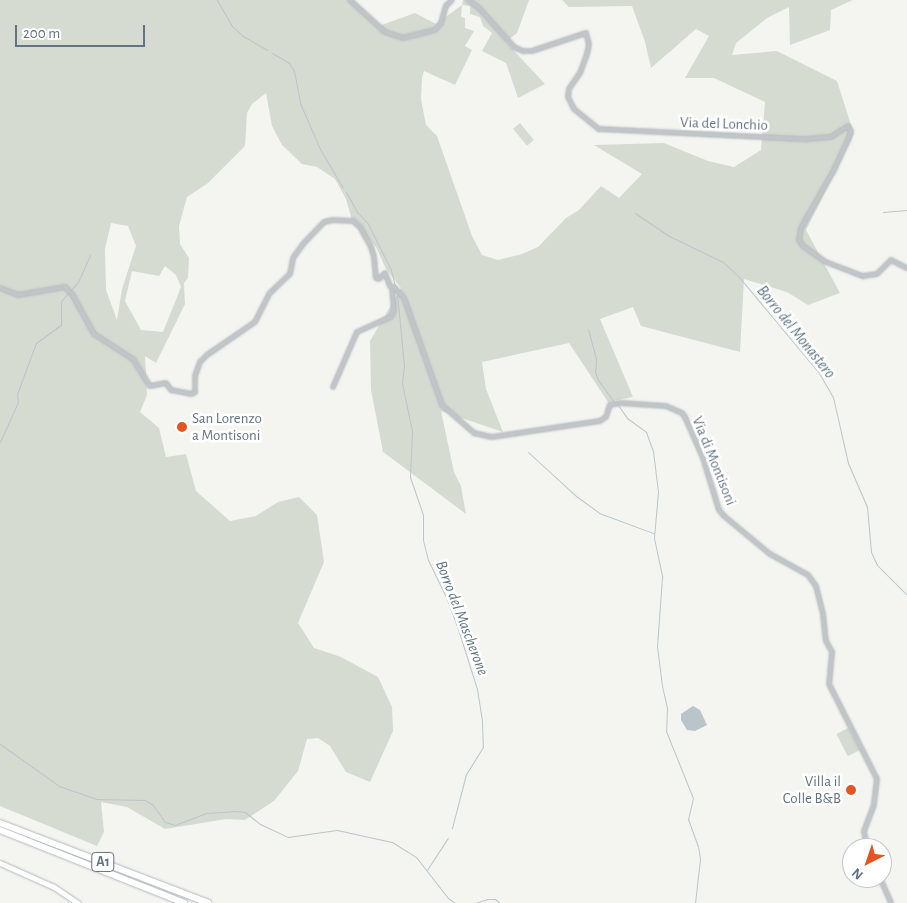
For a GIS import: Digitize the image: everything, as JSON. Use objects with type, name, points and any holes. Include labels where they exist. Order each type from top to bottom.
[{"type":"highway","name":"A1","points":[[0,823],[208,903]]},
{"type":"highway","name":"A1","points":[[0,830],[184,903]]},
{"type":"main road","points":[[0,863],[54,887],[78,903]]},
{"type":"street","points":[[350,0],[389,35],[403,38],[435,30],[441,23],[446,6],[452,0]]},
{"type":"street","name":"Via del Lonchio","points":[[468,0],[479,8],[514,46],[523,51],[532,51],[586,33],[588,48],[580,73],[568,92],[568,97],[579,114],[599,129],[807,139],[832,137],[848,126],[851,131],[848,140],[802,228],[799,237],[801,243],[826,262],[863,276],[877,274],[891,260],[907,268]]},
{"type":"street","name":"Via di Montisoni","points":[[0,288],[18,295],[66,287],[72,294],[94,334],[133,359],[150,386],[166,384],[171,390],[192,394],[195,390],[196,369],[203,358],[255,322],[269,294],[290,274],[293,258],[324,222],[336,220],[356,223],[371,247],[376,278],[379,279],[385,273],[392,288],[396,288],[404,298],[442,404],[468,429],[478,435],[492,437],[600,421],[606,417],[610,405],[620,403],[666,406],[685,416],[703,458],[719,510],[770,554],[808,575],[816,586],[823,614],[826,641],[832,652],[829,684],[877,779],[874,805],[864,831],[865,838]]},
{"type":"street","points":[[333,387],[357,332],[391,317],[394,310],[392,288]]},
{"type":"street","points":[[884,888],[891,903]]},
{"type":"shaded area","points":[[0,0],[351,0],[379,26],[415,13],[436,24],[462,5],[461,17],[465,18],[465,28],[474,31],[465,46],[472,50],[455,85],[424,71],[421,99],[426,125],[437,136],[472,236],[482,255],[498,260],[522,254],[538,247],[566,218],[579,210],[601,186],[619,198],[642,174],[594,145],[664,143],[708,161],[734,167],[761,150],[765,102],[714,78],[685,78],[709,36],[696,29],[651,68],[645,42],[632,6],[569,7],[562,0],[853,0],[831,10],[830,30],[790,45],[789,7],[767,18],[736,43],[732,55],[777,51],[837,81],[854,134],[806,230],[840,293],[808,305],[787,292],[744,279],[740,352],[641,326],[633,307],[600,319],[633,397],[608,402],[569,343],[482,362],[486,389],[503,432],[441,411],[454,472],[461,486],[466,514],[383,452],[371,390],[370,341],[401,288],[386,269],[376,247],[352,220],[346,199],[335,179],[317,167],[302,164],[282,145],[272,126],[266,93],[252,104],[247,113],[245,146],[208,183],[187,197],[179,226],[180,244],[189,258],[188,278],[184,283],[185,304],[156,363],[145,356],[147,395],[140,412],[159,428],[166,457],[186,454],[196,491],[230,521],[256,516],[278,502],[299,497],[317,515],[324,562],[298,623],[314,648],[341,657],[378,677],[392,707],[393,731],[370,782],[346,772],[330,746],[318,738],[307,739],[298,771],[274,801],[245,820],[226,819],[165,829],[127,807],[101,802],[104,832],[97,846],[0,806]],"holes":[[[111,223],[128,226],[136,246],[122,289],[117,320],[106,290],[105,249]],[[165,266],[176,275],[181,287],[163,332],[141,330],[125,301],[132,271],[159,276]]]},
{"type":"shaded area","points":[[463,0],[529,0],[517,33],[506,42],[545,84],[518,98],[506,63],[482,51],[492,33],[483,26],[480,17],[470,14],[470,6],[462,5]]},
{"type":"shaded area","points":[[520,123],[534,140],[527,146],[513,129]]},
{"type":"shaded area","points":[[693,706],[700,710],[707,725],[695,731],[687,730],[681,720],[681,714]]},
{"type":"shaded area","points":[[848,728],[859,750],[848,756],[836,734]]},
{"type":"waterway","name":"Borro del Mascherone","points":[[217,0],[232,26],[243,36],[267,50]]},
{"type":"waterway","name":"Borro del Mascherone","points":[[272,53],[289,63],[294,71],[300,103],[320,149],[343,188]]},
{"type":"waterway","name":"Borro del Mascherone","points":[[346,192],[357,212],[368,224],[391,270],[395,286]]},
{"type":"waterway","points":[[883,212],[907,210]]},
{"type":"waterway","name":"Borro del Monastero","points":[[635,213],[669,236],[723,262],[739,277],[819,373],[833,397],[848,463],[867,507],[871,552],[877,565],[907,595]]},
{"type":"waterway","points":[[0,442],[18,402],[17,394],[36,343],[61,325],[61,301],[78,282],[90,255]]},
{"type":"waterway","name":"Borro del Mascherone","points":[[397,293],[404,366],[402,383],[412,431],[410,477],[423,514],[423,540],[428,560],[447,599],[458,629],[477,689],[482,722],[483,747],[466,774],[452,828]]},
{"type":"waterway","points":[[588,329],[596,359],[595,372],[598,380],[615,403]]},
{"type":"waterway","points":[[618,405],[627,418],[646,432],[653,451],[658,492],[654,538],[662,577],[657,646],[662,686],[667,707],[666,731],[693,798],[688,819],[698,846],[700,859],[695,903]]},
{"type":"waterway","points":[[528,452],[576,496],[599,513],[653,533]]},
{"type":"waterway","points":[[0,744],[59,786],[96,799],[145,800],[153,805],[165,822],[175,825],[207,813],[233,811],[245,812],[260,824],[288,837],[337,830],[392,842],[416,857],[448,898],[455,903]]},
{"type":"waterway","name":"Borro del Mascherone","points":[[427,870],[448,838]]},
{"type":"waterway","points":[[475,903],[487,899],[495,899],[500,903]]},
{"type":"place","name":"San Lorenzo a Montisoni","points":[[182,427]]},
{"type":"place","name":"Villa il Colle B&B","points":[[851,790]]}]
